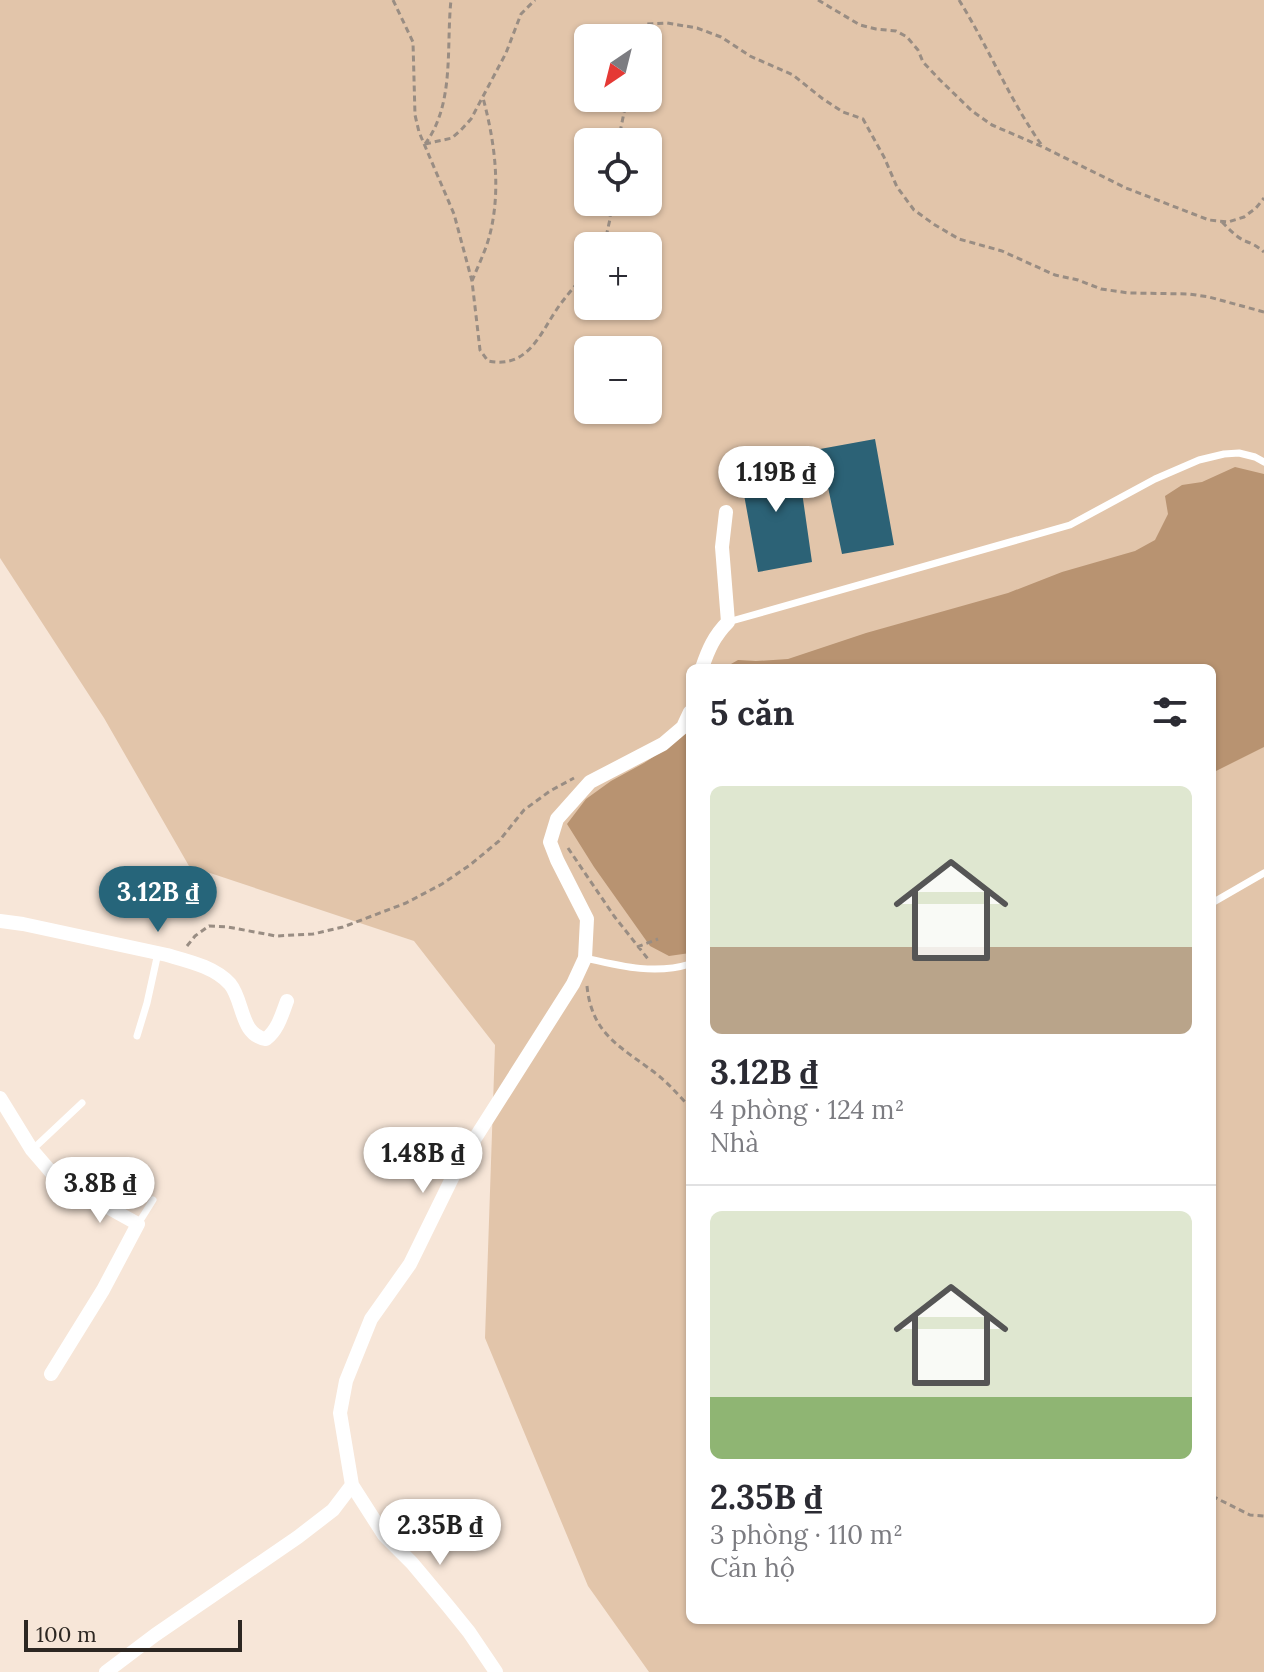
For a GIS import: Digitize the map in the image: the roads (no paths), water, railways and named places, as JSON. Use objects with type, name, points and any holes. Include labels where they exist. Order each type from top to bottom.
[{"type":"street","points":[[703,664],[716,634],[728,622],[722,547],[726,512]]},
{"type":"street","points":[[496,1672],[469,1632],[412,1563],[384,1535],[352,1485],[340,1413],[346,1381],[371,1319],[410,1264],[460,1162],[573,984],[585,958],[587,919],[550,842],[557,819],[590,782],[663,744],[686,721]]},
{"type":"street","points":[[0,921],[179,958],[218,973],[232,986],[248,1029],[256,1038],[266,1039],[270,1035],[287,1001]]},
{"type":"street","points":[[0,1098],[32,1150],[57,1179],[138,1224],[103,1290],[51,1374]]},
{"type":"street","points":[[106,1672],[298,1537],[333,1510],[352,1485]]},
{"type":"lane","points":[[728,622],[1070,525],[1155,479],[1199,460],[1239,453],[1264,462]]},
{"type":"lane","points":[[1216,901],[1264,873]]},
{"type":"lane","points":[[137,1036],[158,953]]},
{"type":"lane","points":[[585,958],[650,970],[686,965]]},
{"type":"lane","points":[[32,1150],[82,1103]]},
{"type":"lane","points":[[138,1224],[153,1200]]}]
